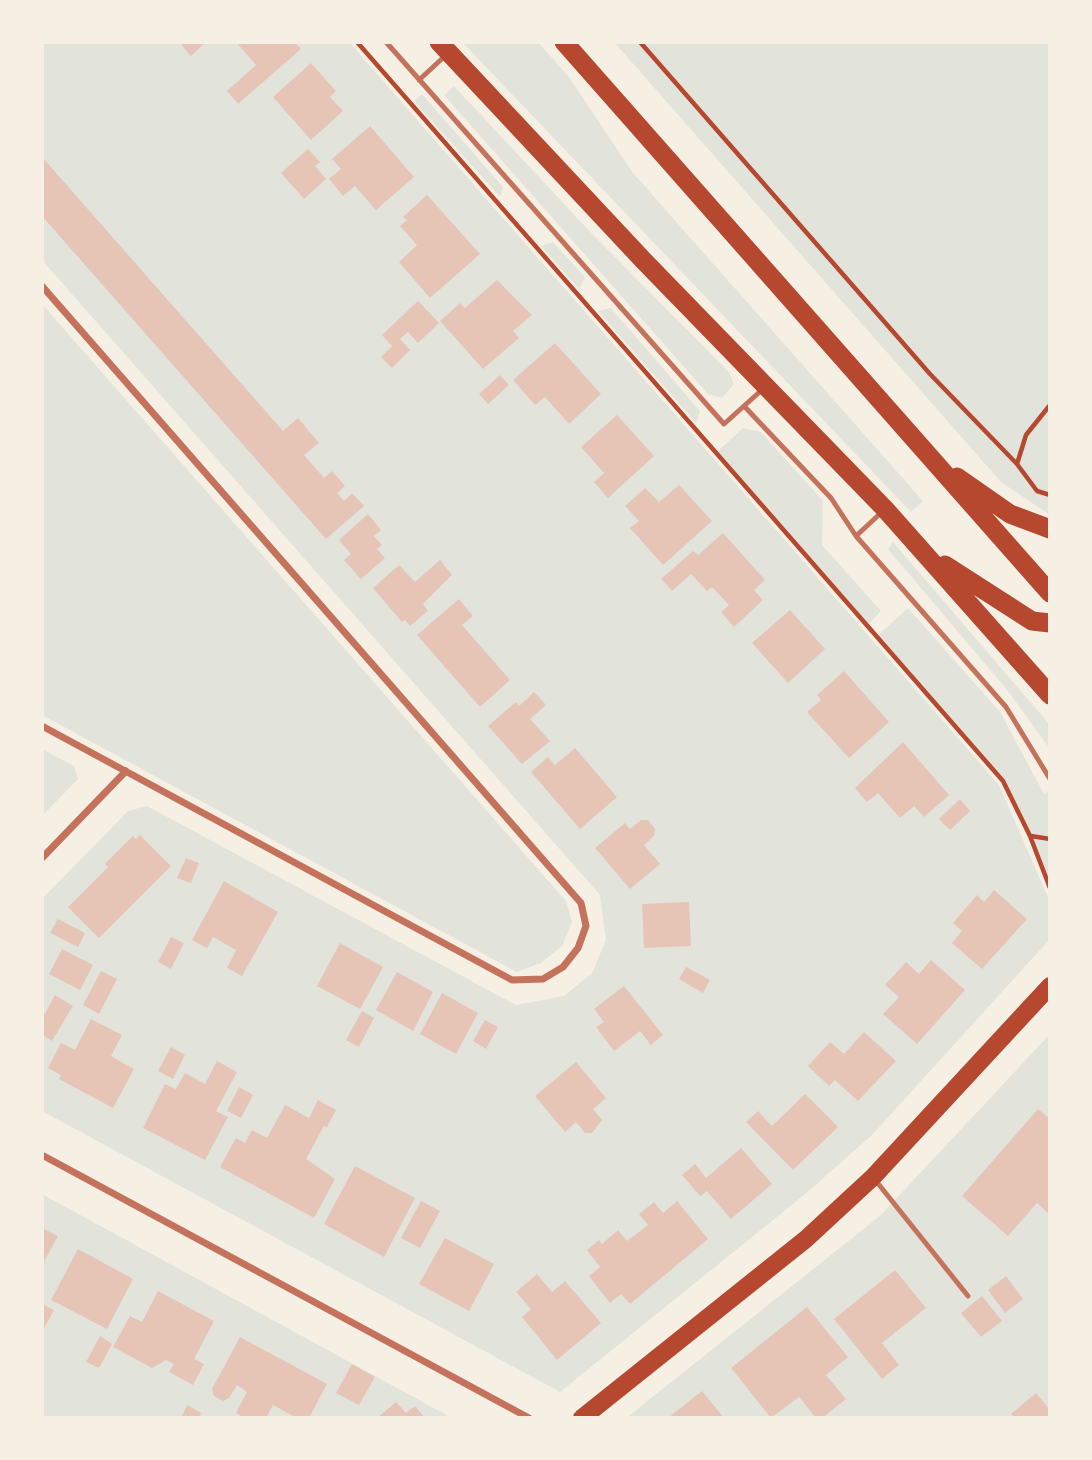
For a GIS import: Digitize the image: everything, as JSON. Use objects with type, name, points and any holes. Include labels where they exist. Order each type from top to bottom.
[{"type":"highway","points":[[564,42],[1050,593]]},
{"type":"highway","points":[[444,48],[885,509],[1050,695]]},
{"type":"highway","points":[[933,461],[1010,514],[1050,529]]},
{"type":"highway","points":[[924,551],[1032,621],[1050,623]]},
{"type":"main road","points":[[582,1418],[806,1239],[873,1178],[1050,986]]},
{"type":"street","points":[[42,286],[580,903],[586,926],[578,948],[563,967],[543,979],[512,980],[42,726]]},
{"type":"street","points":[[42,858],[126,771]]},
{"type":"street","points":[[42,1155],[529,1418]]},
{"type":"lane","points":[[386,42],[724,424],[766,385]]},
{"type":"lane","points":[[419,80],[444,48]]},
{"type":"lane","points":[[744,406],[831,498],[856,536],[1006,706],[1050,779]]},
{"type":"lane","points":[[856,536],[885,509]]},
{"type":"lane","points":[[873,1178],[968,1296]]},
{"type":"path","points":[[357,42],[1003,781],[1030,836],[1050,888]]},
{"type":"path","points":[[640,42],[930,374],[1017,464],[1037,491],[1050,495]]},
{"type":"path","points":[[1017,464],[1026,435],[1050,405]]},
{"type":"path","points":[[1030,836],[1050,839]]},
{"type":"shaded area","points":[[42,42],[349,42],[999,785],[1050,902],[1050,939],[871,1136],[804,1195],[560,1392],[42,1111],[42,899],[128,811],[147,806],[516,1005],[564,996],[592,973],[606,940],[600,895],[42,260]]},
{"type":"shaded area","points":[[462,42],[538,42],[569,77],[633,173],[923,501],[911,512]]},
{"type":"shaded area","points":[[614,42],[1050,42],[1050,515],[1001,482]]},
{"type":"shaded area","points":[[454,86],[595,237],[729,372],[734,384],[722,398],[708,394],[444,95]]},
{"type":"shaded area","points":[[422,94],[503,187],[500,197],[414,101]]},
{"type":"shaded area","points":[[553,242],[585,277],[579,289],[541,246]]},
{"type":"shaded area","points":[[42,304],[566,901],[572,922],[562,946],[541,963],[517,972],[42,715]]},
{"type":"shaded area","points":[[611,308],[700,411],[696,423],[598,311]]},
{"type":"shaded area","points":[[743,428],[761,432],[823,501],[822,545],[881,611],[867,626],[716,453]]},
{"type":"shaded area","points":[[893,542],[1050,725],[1050,749],[1008,691],[888,549]]},
{"type":"shaded area","points":[[908,608],[1000,712],[1044,794],[1050,790],[1050,888],[1030,836],[1003,781],[876,637]]},
{"type":"shaded area","points":[[42,749],[74,766],[78,779],[42,816]]},
{"type":"shaded area","points":[[1050,1034],[1050,1418],[626,1418],[880,1216]]},
{"type":"shaded area","points":[[42,1194],[452,1418],[42,1418]]},
{"type":"building","points":[[179,42],[206,42],[191,56]]},
{"type":"building","points":[[236,42],[294,42],[301,49],[238,104],[227,91],[256,65]]},
{"type":"building","points":[[311,63],[336,91],[330,97],[343,111],[311,140],[273,97]]},
{"type":"building","points":[[370,126],[414,177],[376,210],[355,186],[343,196],[329,179],[341,169],[332,159]]},
{"type":"building","points":[[308,149],[320,162],[315,166],[326,179],[304,199],[281,173]]},
{"type":"building","points":[[42,157],[283,431],[298,418],[319,443],[304,455],[324,478],[332,471],[345,486],[337,493],[344,501],[352,493],[364,506],[326,539],[42,216]]},
{"type":"building","points":[[427,195],[480,254],[430,298],[399,262],[417,245],[400,226],[407,220],[403,217]]},
{"type":"building","points":[[497,280],[532,315],[513,331],[519,338],[483,369],[440,321],[460,303],[465,308]]},
{"type":"building","points":[[418,301],[439,323],[418,343],[408,332],[400,339],[410,350],[392,368],[381,357],[392,346],[382,335]]},
{"type":"building","points":[[555,343],[601,394],[569,424],[545,397],[535,405],[513,380]]},
{"type":"building","points":[[500,375],[509,385],[488,404],[479,394]]},
{"type":"building","points":[[617,415],[654,456],[608,498],[594,482],[604,473],[581,447]]},
{"type":"building","points":[[679,485],[712,521],[663,565],[630,528],[639,521],[625,506],[645,488],[659,502]]},
{"type":"building","points":[[368,514],[381,530],[374,536],[382,545],[377,549],[385,558],[361,579],[344,560],[351,554],[339,540]]},
{"type":"building","points":[[723,533],[765,580],[754,590],[763,600],[734,627],[721,612],[729,605],[712,587],[707,591],[691,574],[672,591],[661,579],[693,551],[698,555]]},
{"type":"building","points":[[440,560],[452,575],[423,604],[428,611],[410,626],[405,620],[402,622],[373,588],[399,565],[415,582]]},
{"type":"building","points":[[459,599],[473,616],[462,625],[510,680],[480,707],[417,635]]},
{"type":"building","points":[[790,610],[825,649],[788,683],[752,643]]},
{"type":"building","points":[[844,671],[889,722],[849,758],[807,712],[821,700],[817,695]]},
{"type":"building","points":[[534,692],[546,705],[530,719],[550,741],[522,764],[488,726],[516,702],[519,706]]},
{"type":"building","points":[[903,742],[949,795],[924,817],[914,806],[900,818],[878,793],[867,802],[855,788]]},
{"type":"building","points":[[575,748],[617,797],[580,829],[531,772],[548,757],[555,765]]},
{"type":"building","points":[[960,799],[970,811],[950,830],[939,819]]},
{"type":"building","points":[[641,820],[648,820],[655,829],[654,836],[644,845],[660,864],[630,889],[595,848],[625,823],[630,829]]},
{"type":"building","points":[[140,835],[171,866],[99,938],[68,907],[108,867],[105,864],[133,836],[136,839]]},
{"type":"building","points":[[186,858],[199,863],[191,883],[177,878]]},
{"type":"building","points":[[224,881],[278,912],[242,976],[227,968],[236,950],[213,937],[207,948],[192,940]]},
{"type":"building","points":[[994,890],[1027,919],[982,969],[952,943],[962,931],[953,923],[977,895],[984,902]]},
{"type":"building","points":[[689,902],[691,946],[644,948],[642,904]]},
{"type":"building","points":[[58,919],[85,933],[78,947],[50,933]]},
{"type":"building","points":[[171,937],[184,943],[171,969],[158,962]]},
{"type":"building","points":[[340,943],[383,967],[360,1009],[317,986]]},
{"type":"building","points":[[62,949],[93,965],[80,990],[49,974]]},
{"type":"building","points":[[931,960],[965,990],[917,1044],[883,1014],[899,997],[885,985],[906,962],[919,974]]},
{"type":"building","points":[[686,967],[710,980],[703,993],[679,979]]},
{"type":"building","points":[[101,971],[117,979],[99,1014],[83,1005]]},
{"type":"building","points":[[397,972],[433,992],[413,1031],[376,1010]]},
{"type":"building","points":[[624,986],[663,1035],[651,1045],[640,1031],[614,1051],[596,1027],[604,1022],[594,1009]]},
{"type":"building","points":[[442,993],[478,1013],[456,1054],[420,1034]]},
{"type":"building","points":[[55,995],[73,1006],[52,1041],[42,1035],[42,1012],[45,1014]]},
{"type":"building","points":[[362,1011],[374,1018],[359,1047],[346,1040]]},
{"type":"building","points":[[91,1019],[122,1035],[111,1056],[134,1069],[113,1108],[59,1079],[61,1075],[48,1068],[61,1043],[75,1050]]},
{"type":"building","points":[[485,1020],[498,1027],[486,1049],[473,1041]]},
{"type":"building","points":[[864,1032],[896,1061],[858,1101],[835,1080],[829,1086],[808,1066],[830,1042],[844,1054]]},
{"type":"building","points":[[171,1047],[185,1055],[173,1079],[158,1071]]},
{"type":"building","points":[[217,1061],[237,1072],[216,1111],[228,1117],[205,1160],[143,1128],[165,1084],[176,1089],[185,1073],[205,1084]]},
{"type":"building","points":[[576,1062],[606,1098],[593,1109],[602,1120],[592,1133],[585,1133],[576,1122],[565,1132],[535,1096]]},
{"type":"building","points":[[239,1087],[253,1095],[241,1118],[227,1111]]},
{"type":"building","points":[[805,1094],[838,1127],[793,1170],[746,1122],[758,1111],[772,1126]]},
{"type":"building","points":[[318,1100],[336,1110],[306,1159],[335,1179],[314,1218],[220,1167],[236,1138],[245,1143],[252,1130],[267,1138],[285,1105],[309,1118]]},
{"type":"building","points":[[1038,1109],[1050,1119],[1050,1215],[1037,1203],[1008,1236],[962,1196]]},
{"type":"building","points":[[741,1148],[772,1184],[731,1219],[707,1191],[700,1196],[682,1175],[695,1164],[706,1178]]},
{"type":"building","points":[[355,1166],[415,1198],[384,1257],[324,1224]]},
{"type":"building","points":[[421,1201],[440,1211],[420,1248],[401,1238]]},
{"type":"building","points":[[677,1201],[708,1239],[630,1304],[621,1294],[610,1303],[589,1276],[600,1267],[587,1250],[599,1240],[602,1244],[618,1230],[627,1241],[648,1225],[639,1214],[654,1202],[663,1213]]},
{"type":"building","points":[[42,1228],[58,1236],[42,1265]]},
{"type":"building","points":[[445,1238],[494,1264],[469,1311],[419,1284]]},
{"type":"building","points":[[78,1249],[133,1279],[107,1329],[51,1300]]},
{"type":"building","points":[[895,1270],[926,1308],[882,1343],[899,1365],[882,1379],[834,1319]]},
{"type":"building","points":[[537,1274],[552,1292],[565,1281],[601,1323],[557,1360],[522,1317],[531,1309],[516,1292]]},
{"type":"building","points":[[1006,1276],[1023,1299],[1005,1313],[988,1290]]},
{"type":"building","points":[[158,1291],[214,1321],[194,1359],[204,1364],[193,1385],[169,1372],[174,1364],[166,1360],[152,1368],[113,1347],[130,1316],[142,1322]]},
{"type":"building","points":[[982,1296],[1002,1321],[981,1337],[961,1313]]},
{"type":"building","points":[[42,1304],[54,1310],[42,1332]]},
{"type":"building","points":[[807,1307],[848,1357],[826,1375],[846,1399],[822,1418],[816,1418],[799,1397],[771,1418],[731,1368]]},
{"type":"building","points":[[100,1336],[112,1344],[99,1368],[86,1362]]},
{"type":"building","points":[[240,1337],[327,1384],[309,1418],[297,1418],[273,1405],[266,1418],[245,1418],[236,1413],[247,1392],[237,1385],[229,1398],[223,1401],[214,1396],[212,1389]]},
{"type":"building","points":[[352,1364],[375,1377],[359,1405],[336,1393]]},
{"type":"building","points":[[702,1391],[724,1418],[668,1418],[673,1414]]},
{"type":"building","points":[[1036,1393],[1050,1410],[1050,1418],[1015,1418],[1011,1414]]},
{"type":"building","points":[[396,1402],[406,1413],[415,1406],[425,1418],[377,1418]]},
{"type":"building","points":[[187,1405],[201,1413],[199,1418],[181,1418]]}]
